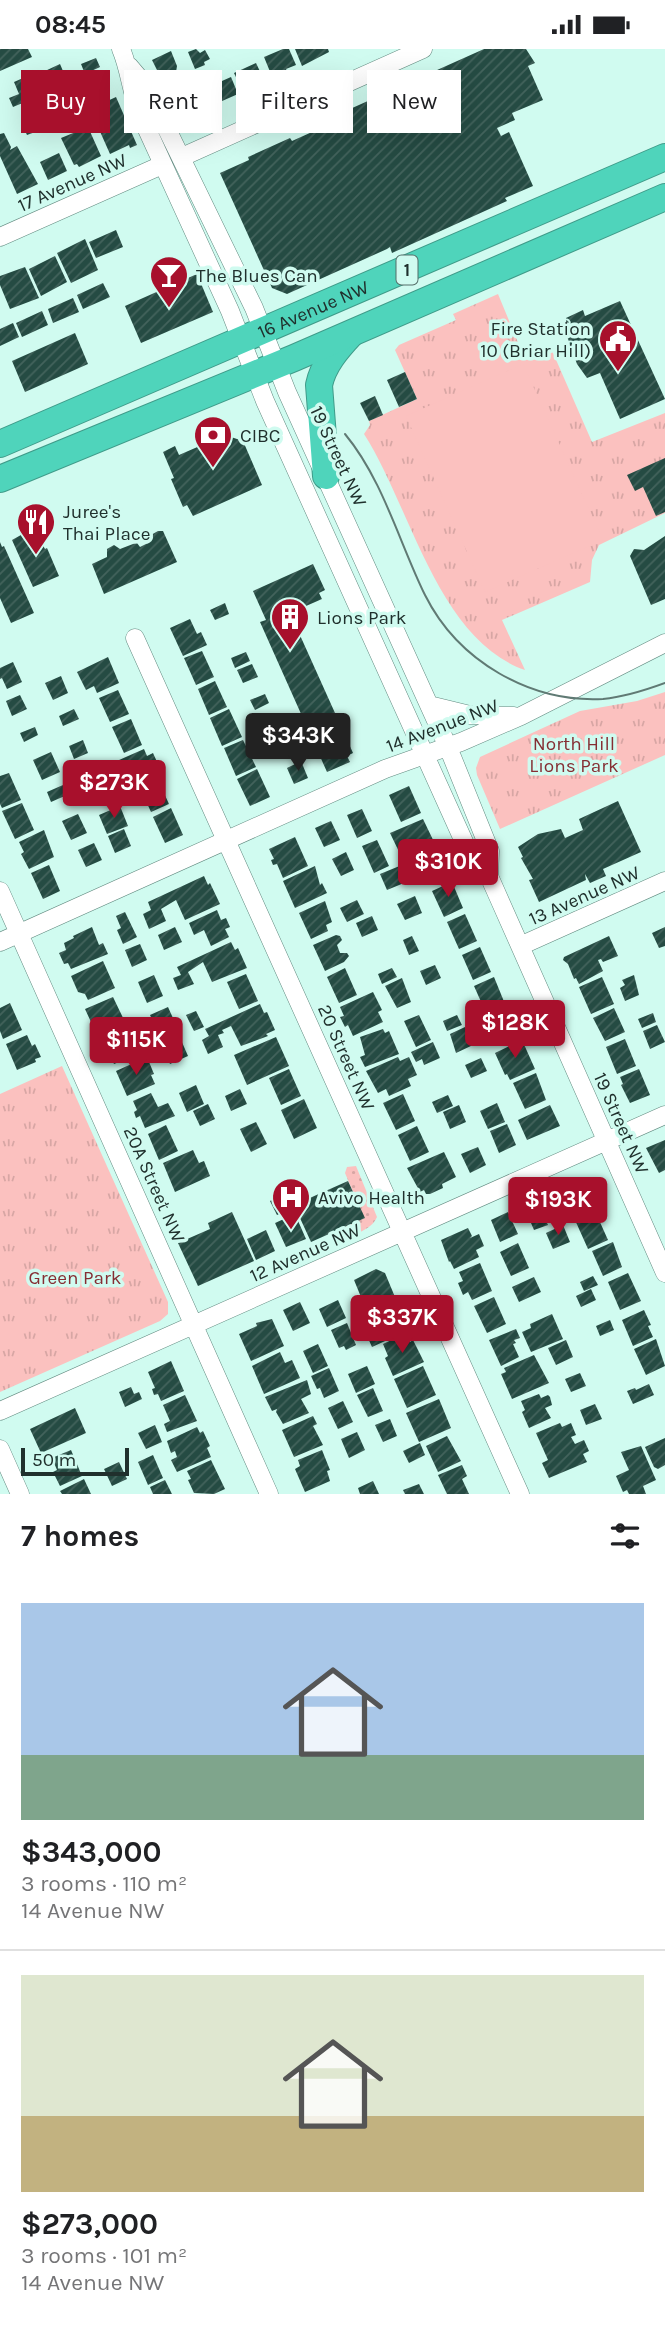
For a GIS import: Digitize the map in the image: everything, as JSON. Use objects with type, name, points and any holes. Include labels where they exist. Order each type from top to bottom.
[{"type":"highway","name":"16 Avenue NW","points":[[0,444],[665,157]]},
{"type":"highway","name":"16 Avenue NW","points":[[0,479],[265,370],[665,197]]},
{"type":"highway","points":[[326,476],[319,389],[321,374],[335,351],[354,332]]},
{"type":"street","points":[[182,157],[414,51]]},
{"type":"street","name":"19 Street NW","points":[[124,56],[146,86],[254,308],[253,336]]},
{"type":"street","name":"19 Street NW","points":[[124,56],[132,96],[162,165],[191,224],[253,336],[470,855],[489,876],[665,1273]]},
{"type":"street","name":"17 Avenue NW","points":[[0,237],[162,165]]},
{"type":"street","name":"19 Street NW","points":[[265,370],[326,476],[448,747],[490,851],[489,876]]},
{"type":"street","name":"20 Street NW","points":[[135,638],[520,1494]]},
{"type":"street","name":"14 Avenue NW","points":[[0,942],[386,769],[448,747],[521,716],[665,643]]},
{"type":"street","points":[[429,705],[470,715],[521,716]]},
{"type":"street","name":"13 Avenue NW","points":[[520,946],[665,881]]},
{"type":"street","name":"20A Street NW","points":[[0,891],[269,1494]]},
{"type":"street","name":"12 Avenue NW","points":[[0,1411],[665,1115]]},
{"type":"street","points":[[0,1449],[20,1494]]},
{"type":"green space","points":[[498,294],[524,357],[550,346],[592,442],[665,413],[665,513],[599,545],[592,560],[590,582],[502,620],[525,670],[495,654],[469,630],[448,601],[429,568],[381,464],[364,434],[370,425],[369,421],[417,399],[395,350],[399,345],[456,320],[453,314]]},
{"type":"green space","points":[[523,364],[603,540],[485,592],[406,416]]},
{"type":"green space","name":"North Hill Lions Park","points":[[665,692],[665,755],[500,829],[477,775],[476,768],[480,757],[580,711],[637,701]]},
{"type":"green space","name":"Green Park","points":[[62,1066],[168,1302],[168,1314],[160,1321],[0,1392],[0,1094]]},
{"type":"green space","points":[[356,1166],[377,1217],[366,1229],[338,1240],[335,1232],[364,1218],[345,1173],[347,1167]]},
{"type":"building","points":[[0,49],[28,49],[32,57],[0,71]]},
{"type":"building","points":[[196,49],[200,53],[205,50],[210,59],[204,62],[205,65],[195,69],[188,52]]},
{"type":"building","points":[[289,49],[296,65],[286,70],[269,70],[264,57]]},
{"type":"building","points":[[295,49],[328,49],[329,52],[302,66]]},
{"type":"building","points":[[484,49],[526,49],[535,63],[528,66],[543,100],[512,113],[515,120],[497,128],[501,136],[509,132],[533,186],[505,198],[507,201],[392,253],[390,247],[287,294],[272,288],[220,173],[290,138],[292,141],[310,133],[353,133],[353,108],[367,101],[367,133],[461,133],[461,70],[437,70]]},
{"type":"building","points":[[171,51],[176,70],[157,70],[152,60]]},
{"type":"building","points":[[96,58],[100,67],[83,70],[81,64]]},
{"type":"building","points":[[256,63],[259,70],[241,70]]},
{"type":"building","points":[[60,64],[63,70],[47,70]]},
{"type":"building","points":[[231,77],[236,95],[222,101],[222,81]]},
{"type":"building","points":[[21,79],[21,104],[13,107],[9,98],[19,94],[14,82]]},
{"type":"building","points":[[116,97],[124,115],[124,133],[132,133],[137,145],[130,148],[129,145],[110,154],[101,133],[110,133],[110,100]]},
{"type":"building","points":[[4,133],[10,150],[17,146],[38,184],[17,194],[0,156],[0,134]]},
{"type":"building","points":[[73,133],[91,133],[101,156],[79,167],[74,165],[61,138]]},
{"type":"building","points":[[59,153],[67,171],[48,180],[40,162]]},
{"type":"building","points":[[116,230],[123,247],[96,258],[89,242]]},
{"type":"building","points":[[85,239],[98,270],[71,283],[57,253]]},
{"type":"building","points":[[55,256],[67,282],[41,296],[29,269]]},
{"type":"building","points":[[25,267],[39,298],[10,309],[0,285],[0,276]]},
{"type":"building","name":"The Blues Can","points":[[197,274],[213,312],[141,343],[125,306]]},
{"type":"building","points":[[103,283],[110,297],[83,309],[77,295]]},
{"type":"building","points":[[73,298],[79,312],[53,323],[48,309]]},
{"type":"building","points":[[620,301],[665,399],[620,419],[600,373],[587,378],[577,364],[567,336],[566,318],[583,310],[585,316]]},
{"type":"building","points":[[42,311],[48,325],[22,337],[16,323]]},
{"type":"building","points":[[13,323],[19,337],[0,346],[0,329]]},
{"type":"building","points":[[75,333],[88,364],[25,392],[12,361]]},
{"type":"building","points":[[405,372],[417,399],[399,407],[387,380]]},
{"type":"building","points":[[375,396],[383,415],[369,421],[360,403]]},
{"type":"building","name":"CIBC","points":[[225,435],[243,441],[262,485],[193,516],[187,505],[183,507],[163,452],[175,446],[179,455]]},
{"type":"building","points":[[665,458],[665,512],[656,516],[643,487],[635,491],[627,475]]},
{"type":"building","points":[[37,526],[44,541],[41,542],[45,549],[47,548],[59,576],[33,587],[12,540]]},
{"type":"building","points":[[163,531],[177,562],[104,594],[92,564],[107,557],[107,549],[114,545],[120,549],[137,543],[140,547],[148,543],[151,535]]},
{"type":"building","points":[[665,536],[665,599],[651,605],[630,556],[634,549],[644,550]]},
{"type":"building","points":[[0,542],[34,613],[11,623],[0,598]]},
{"type":"building","name":"Lions Park","points":[[313,564],[325,590],[319,593],[322,599],[290,613],[353,753],[347,756],[350,762],[327,772],[260,622],[266,620],[253,591]]},
{"type":"building","points":[[225,603],[229,614],[215,620],[210,610]]},
{"type":"building","points":[[190,619],[197,634],[201,632],[207,645],[183,656],[170,628]]},
{"type":"building","points":[[202,651],[214,677],[196,685],[184,658]]},
{"type":"building","points":[[246,652],[250,661],[235,668],[231,658]]},
{"type":"building","points":[[108,657],[119,683],[97,693],[94,686],[86,690],[77,672]]},
{"type":"building","points":[[13,662],[22,682],[7,689],[2,678],[0,679],[0,668]]},
{"type":"building","points":[[252,664],[258,677],[243,683],[237,670]]},
{"type":"building","points":[[61,676],[68,693],[53,700],[45,683]]},
{"type":"building","points":[[215,681],[227,707],[209,715],[198,689]]},
{"type":"building","points":[[118,690],[129,714],[110,722],[99,698]]},
{"type":"building","points":[[265,694],[269,703],[255,710],[250,700]]},
{"type":"building","points":[[20,695],[27,709],[12,716],[6,701]]},
{"type":"building","points":[[74,709],[79,719],[63,726],[59,716]]},
{"type":"building","points":[[229,709],[242,737],[222,746],[210,718]]},
{"type":"building","points":[[289,718],[296,736],[285,740],[278,723]]},
{"type":"building","points":[[131,719],[142,745],[124,753],[112,727]]},
{"type":"building","points":[[35,727],[38,735],[24,742],[20,733]]},
{"type":"building","points":[[83,740],[88,753],[74,759],[69,746]]},
{"type":"building","points":[[243,740],[256,767],[236,776],[224,748]]},
{"type":"building","points":[[144,749],[147,756],[153,753],[158,764],[152,766],[156,775],[138,783],[133,772],[115,776],[110,764]]},
{"type":"building","points":[[51,752],[60,772],[42,780],[33,760]]},
{"type":"building","points":[[301,761],[308,778],[294,784],[287,768]]},
{"type":"building","points":[[100,767],[104,778],[88,785],[83,774]]},
{"type":"building","points":[[257,769],[270,797],[250,806],[237,779]]},
{"type":"building","points":[[9,773],[21,800],[2,808],[0,776]]},
{"type":"building","points":[[158,780],[169,804],[151,812],[140,788]]},
{"type":"building","points":[[63,785],[67,795],[51,802],[47,792]]},
{"type":"building","points":[[409,786],[421,813],[401,822],[389,795]]},
{"type":"building","points":[[618,801],[641,852],[603,869],[606,876],[590,883],[585,874],[586,880],[539,902],[529,880],[533,879],[518,847],[538,834],[561,829],[565,838],[583,830],[579,819]]},
{"type":"building","points":[[22,803],[34,830],[15,839],[2,811]]},
{"type":"building","points":[[120,806],[128,826],[107,834],[99,815]]},
{"type":"building","points":[[171,808],[183,835],[165,843],[153,817]]},
{"type":"building","points":[[362,809],[372,831],[357,838],[347,815]]},
{"type":"building","points":[[78,814],[87,833],[71,840],[62,821]]},
{"type":"building","points":[[423,819],[435,844],[402,858],[390,833]]},
{"type":"building","points":[[331,821],[340,840],[324,847],[315,828]]},
{"type":"building","points":[[124,829],[131,846],[115,853],[108,836]]},
{"type":"building","points":[[44,830],[54,857],[29,869],[21,854],[24,852],[19,842]]},
{"type":"building","points":[[295,837],[308,866],[283,878],[277,864],[273,865],[271,860],[274,859],[269,849]]},
{"type":"building","points":[[377,840],[389,866],[374,873],[362,846]]},
{"type":"building","points":[[94,843],[102,860],[86,867],[78,850]]},
{"type":"building","points":[[437,850],[449,877],[431,885],[419,858]]},
{"type":"building","points":[[346,852],[354,870],[341,876],[332,859]]},
{"type":"building","points":[[49,865],[60,891],[43,899],[31,873]]},
{"type":"building","points":[[402,865],[407,876],[402,878],[404,883],[387,890],[380,874]]},
{"type":"building","points":[[315,866],[320,885],[322,883],[327,893],[295,908],[283,881]]},
{"type":"building","points":[[204,876],[220,904],[185,920],[176,900],[161,909],[166,921],[149,929],[143,914],[151,910],[148,902]]},
{"type":"building","points":[[452,882],[463,908],[444,917],[432,891]]},
{"type":"building","points":[[415,896],[422,913],[405,920],[397,904]]},
{"type":"building","points":[[357,900],[364,914],[347,922],[340,908]]},
{"type":"building","points":[[325,901],[332,922],[326,925],[328,931],[311,939],[299,913]]},
{"type":"building","points":[[217,910],[221,920],[226,918],[230,927],[225,929],[229,937],[211,946],[204,930],[194,935],[189,923]]},
{"type":"building","points":[[125,912],[137,937],[123,944],[117,930],[121,928],[116,916]]},
{"type":"building","points":[[465,914],[477,941],[459,949],[447,922]]},
{"type":"building","points":[[372,916],[378,930],[362,937],[356,923]]},
{"type":"building","points":[[92,927],[99,945],[103,943],[108,954],[71,969],[68,963],[64,964],[59,953],[66,950],[64,943]]},
{"type":"building","points":[[175,927],[182,942],[164,950],[158,935]]},
{"type":"building","points":[[665,927],[665,946],[659,948],[652,933]]},
{"type":"building","points":[[336,935],[342,940],[337,945],[340,953],[347,953],[349,956],[344,962],[325,971],[313,945]]},
{"type":"building","points":[[412,936],[419,951],[409,955],[403,940]]},
{"type":"building","points":[[609,936],[618,956],[603,962],[598,960],[603,971],[579,984],[563,960],[564,957]]},
{"type":"building","points":[[231,942],[235,950],[238,948],[247,968],[212,982],[203,962],[188,972],[194,984],[178,990],[173,978],[181,975],[177,967]]},
{"type":"building","points":[[140,944],[147,960],[132,967],[125,950]]},
{"type":"building","points":[[480,947],[491,972],[473,980],[462,955]]},
{"type":"building","points":[[103,961],[115,988],[88,1000],[85,994],[78,992],[71,976]]},
{"type":"building","points":[[435,965],[441,978],[426,985],[420,971]]},
{"type":"building","points":[[345,968],[357,995],[339,1003],[327,977]]},
{"type":"building","points":[[392,968],[397,977],[382,984],[378,974]]},
{"type":"building","points":[[246,974],[258,1001],[239,1009],[227,982]]},
{"type":"building","points":[[154,975],[163,996],[147,1003],[138,982]]},
{"type":"building","points":[[634,975],[639,995],[625,1001],[620,988],[625,985],[622,980]]},
{"type":"building","points":[[494,977],[505,1004],[486,1013],[474,986]]},
{"type":"building","points":[[602,977],[614,1004],[591,1014],[579,987]]},
{"type":"building","points":[[402,978],[411,1002],[397,1008],[385,986]]},
{"type":"building","points":[[373,992],[382,1010],[378,1012],[383,1022],[353,1036],[340,1017],[344,1016],[340,1007]]},
{"type":"building","points":[[113,997],[125,1022],[97,1035],[85,1009]]},
{"type":"building","points":[[10,1003],[22,1030],[3,1039],[0,1031],[0,1008]]},
{"type":"building","points":[[260,1004],[275,1030],[266,1034],[268,1036],[241,1046],[231,1026],[218,1035],[223,1047],[208,1054],[202,1040],[209,1036],[205,1029]]},
{"type":"building","points":[[168,1007],[177,1027],[159,1035],[150,1015]]},
{"type":"building","points":[[508,1008],[517,1036],[492,1045],[479,1023]]},
{"type":"building","points":[[614,1008],[625,1032],[605,1041],[593,1018]]},
{"type":"building","points":[[196,1011],[204,1027],[194,1031],[186,1015]]},
{"type":"building","points":[[653,1013],[656,1022],[642,1028],[638,1019]]},
{"type":"building","points":[[419,1015],[431,1040],[416,1047],[404,1021]]},
{"type":"building","points":[[457,1015],[462,1025],[447,1031],[443,1021]]},
{"type":"building","points":[[657,1025],[665,1042],[650,1049],[643,1031]]},
{"type":"building","points":[[465,1027],[473,1045],[456,1053],[450,1034]]},
{"type":"building","points":[[123,1029],[129,1042],[140,1040],[142,1053],[114,1064],[102,1039]]},
{"type":"building","points":[[383,1029],[385,1033],[389,1031],[399,1054],[365,1067],[360,1057],[365,1055],[360,1037]]},
{"type":"building","points":[[27,1035],[41,1057],[17,1070],[6,1044]]},
{"type":"building","points":[[276,1037],[289,1066],[247,1085],[234,1055]]},
{"type":"building","points":[[625,1039],[636,1066],[617,1074],[606,1047]]},
{"type":"building","points":[[181,1040],[188,1056],[170,1064],[163,1047]]},
{"type":"building","points":[[522,1040],[535,1069],[510,1080],[495,1053]]},
{"type":"building","points":[[433,1042],[440,1058],[424,1065],[422,1059],[416,1062],[411,1052]]},
{"type":"building","points":[[147,1057],[155,1084],[127,1096],[116,1071]]},
{"type":"building","points":[[398,1057],[400,1061],[409,1057],[417,1075],[408,1079],[411,1086],[389,1096],[386,1089],[378,1093],[366,1071]]},
{"type":"building","points":[[481,1058],[487,1071],[471,1078],[465,1065]]},
{"type":"building","points":[[289,1069],[301,1096],[281,1105],[269,1078]]},
{"type":"building","points":[[639,1069],[650,1095],[630,1103],[620,1077]]},
{"type":"building","points":[[536,1073],[546,1100],[525,1109],[513,1083]]},
{"type":"building","points":[[196,1085],[204,1104],[187,1112],[179,1093]]},
{"type":"building","points":[[240,1089],[247,1104],[231,1111],[225,1096]]},
{"type":"building","points":[[151,1093],[158,1107],[168,1103],[175,1116],[145,1128],[140,1116],[136,1118],[134,1112],[137,1110],[133,1101]]},
{"type":"building","points":[[403,1094],[415,1121],[396,1130],[383,1103]]},
{"type":"building","points":[[448,1095],[453,1106],[437,1113],[432,1102]]},
{"type":"building","points":[[304,1099],[317,1128],[294,1139],[281,1110]]},
{"type":"building","points":[[497,1103],[505,1122],[488,1129],[480,1111]]},
{"type":"building","points":[[208,1104],[215,1119],[200,1126],[193,1111]]},
{"type":"building","points":[[459,1105],[466,1122],[450,1129],[443,1112]]},
{"type":"building","points":[[550,1105],[560,1126],[527,1140],[518,1120]]},
{"type":"building","points":[[256,1122],[267,1144],[251,1152],[240,1129]]},
{"type":"building","points":[[507,1124],[516,1145],[499,1153],[490,1131]]},
{"type":"building","points":[[166,1125],[178,1151],[159,1160],[148,1134]]},
{"type":"building","points":[[417,1126],[429,1152],[410,1161],[398,1135]]},
{"type":"building","points":[[665,1140],[665,1170],[659,1173],[646,1148]]},
{"type":"building","points":[[478,1147],[486,1165],[470,1173],[461,1154]]},
{"type":"building","points":[[193,1150],[199,1163],[204,1161],[210,1176],[175,1192],[163,1163]]},
{"type":"building","points":[[444,1152],[456,1177],[430,1194],[426,1194],[424,1190],[420,1192],[407,1168]]},
{"type":"building","points":[[587,1180],[599,1206],[557,1225],[549,1206],[563,1200],[559,1192]]},
{"type":"building","points":[[348,1181],[365,1218],[311,1242],[294,1205]]},
{"type":"building","points":[[286,1193],[293,1208],[277,1215],[270,1201]]},
{"type":"building","points":[[595,1211],[608,1240],[588,1249],[575,1220]]},
{"type":"building","points":[[232,1212],[254,1261],[198,1286],[178,1243],[210,1229],[208,1223]]},
{"type":"building","points":[[508,1212],[518,1234],[500,1242],[491,1220]]},
{"type":"building","points":[[538,1212],[541,1217],[544,1216],[548,1225],[534,1230],[528,1216]]},
{"type":"building","name":"Avivo Health","points":[[295,1214],[306,1239],[286,1247],[275,1223]]},
{"type":"building","points":[[563,1225],[570,1242],[553,1249],[546,1233]]},
{"type":"building","points":[[468,1228],[472,1236],[470,1238],[479,1234],[484,1246],[476,1250],[479,1257],[454,1269],[441,1240]]},
{"type":"building","points":[[266,1230],[275,1251],[256,1260],[247,1239]]},
{"type":"building","points":[[613,1242],[622,1267],[603,1276],[592,1251]]},
{"type":"building","points":[[518,1243],[529,1268],[511,1276],[500,1252]]},
{"type":"building","points":[[480,1263],[492,1291],[472,1300],[468,1292],[463,1295],[458,1283],[463,1281],[459,1272]]},
{"type":"building","points":[[376,1269],[385,1273],[395,1297],[364,1310],[354,1280]]},
{"type":"building","points":[[628,1273],[641,1301],[620,1310],[608,1282]]},
{"type":"building","points":[[593,1276],[598,1285],[584,1291],[580,1282]]},
{"type":"building","points":[[534,1277],[541,1292],[519,1302],[512,1287]]},
{"type":"building","points":[[591,1289],[596,1300],[581,1307],[576,1296]]},
{"type":"building","points":[[494,1297],[506,1324],[487,1333],[474,1306]]},
{"type":"building","points":[[338,1300],[346,1318],[327,1327],[319,1309]]},
{"type":"building","points":[[300,1302],[310,1323],[293,1331],[283,1310]]},
{"type":"building","points":[[392,1303],[405,1332],[372,1347],[367,1336],[380,1331],[371,1312]]},
{"type":"building","points":[[644,1310],[653,1337],[633,1346],[622,1320]]},
{"type":"building","points":[[552,1314],[563,1339],[531,1352],[522,1332],[531,1328],[530,1324]]},
{"type":"building","points":[[272,1319],[284,1346],[251,1361],[239,1334],[257,1326],[256,1323]]},
{"type":"building","points":[[610,1320],[614,1330],[600,1336],[596,1326]]},
{"type":"building","points":[[347,1323],[356,1345],[346,1350],[344,1346],[339,1348],[331,1330]]},
{"type":"building","points":[[516,1329],[520,1338],[514,1340],[516,1343],[513,1344],[519,1357],[501,1366],[489,1340]]},
{"type":"building","points":[[406,1333],[410,1342],[413,1340],[424,1362],[393,1376],[385,1358],[388,1356],[383,1344]]},
{"type":"building","points":[[656,1339],[665,1366],[646,1375],[634,1349]]},
{"type":"building","points":[[566,1340],[573,1357],[556,1365],[548,1348]]},
{"type":"building","points":[[318,1344],[328,1366],[313,1373],[303,1351]]},
{"type":"building","points":[[280,1352],[285,1363],[292,1360],[300,1378],[264,1394],[252,1366]]},
{"type":"building","points":[[534,1355],[549,1383],[512,1399],[501,1374],[506,1372],[504,1368]]},
{"type":"building","points":[[171,1361],[184,1391],[161,1401],[158,1394],[154,1395],[152,1389],[155,1388],[148,1372]]},
{"type":"building","points":[[367,1366],[375,1384],[356,1393],[348,1374]]},
{"type":"building","points":[[423,1366],[436,1395],[407,1408],[394,1379]]},
{"type":"building","points":[[329,1368],[339,1391],[324,1398],[311,1376]]},
{"type":"building","points":[[580,1373],[586,1386],[571,1392],[565,1379]]},
{"type":"building","points":[[307,1380],[311,1394],[301,1399],[309,1413],[283,1424],[277,1409],[272,1411],[265,1397]]},
{"type":"building","points":[[649,1384],[654,1395],[633,1404],[627,1391]]},
{"type":"building","points":[[131,1387],[134,1394],[139,1392],[142,1399],[125,1407],[119,1392]]},
{"type":"building","points":[[373,1388],[383,1411],[368,1417],[357,1395]]},
{"type":"building","points":[[539,1394],[541,1398],[548,1395],[550,1397],[552,1405],[545,1408],[551,1418],[529,1428],[522,1412],[525,1410],[521,1401]]},
{"type":"building","points":[[185,1395],[197,1421],[167,1432],[164,1424],[170,1421],[163,1405]]},
{"type":"building","points":[[439,1399],[451,1428],[419,1442],[406,1413]]},
{"type":"building","points":[[343,1401],[353,1422],[338,1429],[328,1408]]},
{"type":"building","points":[[595,1404],[602,1419],[586,1425],[580,1410]]},
{"type":"building","points":[[75,1408],[86,1433],[41,1453],[30,1429]]},
{"type":"building","points":[[313,1416],[317,1424],[313,1426],[323,1445],[294,1457],[282,1430]]},
{"type":"building","points":[[390,1419],[397,1436],[383,1442],[375,1425]]},
{"type":"building","points":[[560,1423],[562,1427],[571,1423],[576,1435],[571,1437],[575,1444],[584,1440],[589,1451],[583,1454],[587,1462],[549,1478],[542,1463],[548,1460],[536,1433]]},
{"type":"building","points":[[155,1425],[162,1442],[146,1449],[138,1433]]},
{"type":"building","points":[[197,1427],[200,1433],[203,1431],[210,1446],[207,1448],[211,1457],[177,1472],[171,1460],[177,1457],[175,1451],[171,1453],[167,1441]]},
{"type":"building","points":[[357,1432],[365,1450],[349,1458],[341,1439]]},
{"type":"building","points":[[447,1436],[461,1461],[438,1472],[426,1446]]},
{"type":"building","points":[[665,1438],[665,1465],[658,1469],[654,1467],[645,1447]]},
{"type":"building","points":[[420,1443],[425,1455],[409,1463],[403,1451]]},
{"type":"building","points":[[641,1446],[656,1480],[643,1486],[646,1494],[629,1494],[627,1490],[623,1492],[616,1476],[629,1470],[621,1452]]},
{"type":"building","points":[[71,1450],[82,1476],[60,1486],[53,1472],[57,1470],[52,1458]]},
{"type":"building","points":[[322,1450],[330,1470],[327,1471],[330,1481],[305,1492],[295,1469],[300,1466],[298,1460]]},
{"type":"building","points":[[153,1455],[163,1478],[148,1485],[138,1462]]},
{"type":"building","points":[[211,1460],[225,1489],[214,1494],[194,1493],[187,1471]]},
{"type":"building","points":[[119,1462],[127,1479],[112,1486],[104,1469]]},
{"type":"building","points":[[462,1465],[467,1476],[462,1479],[469,1494],[447,1494],[438,1475]]},
{"type":"building","points":[[84,1479],[91,1494],[62,1494],[60,1491]]},
{"type":"building","points":[[165,1480],[172,1494],[153,1494],[150,1487]]},
{"type":"building","points":[[373,1481],[379,1494],[360,1494],[358,1488]]},
{"type":"building","points":[[419,1484],[424,1494],[405,1494],[403,1490]]},
{"type":"tram line","points":[[345,434],[370,471],[425,595],[439,619],[456,640],[477,658],[523,685],[549,694],[576,698],[611,698],[665,683]]},
{"type":"place","name":"The Blues Can","points":[[169,309]]},
{"type":"place","name":"Fire Station 10 (Briar Hill)","points":[[618,373]]},
{"type":"place","name":"CIBC","points":[[213,469]]},
{"type":"place","name":"Juree's Thai Place","points":[[36,556]]},
{"type":"place","name":"Lions Park","points":[[290,651]]},
{"type":"place","name":"Avivo Health","points":[[291,1231]]}]
